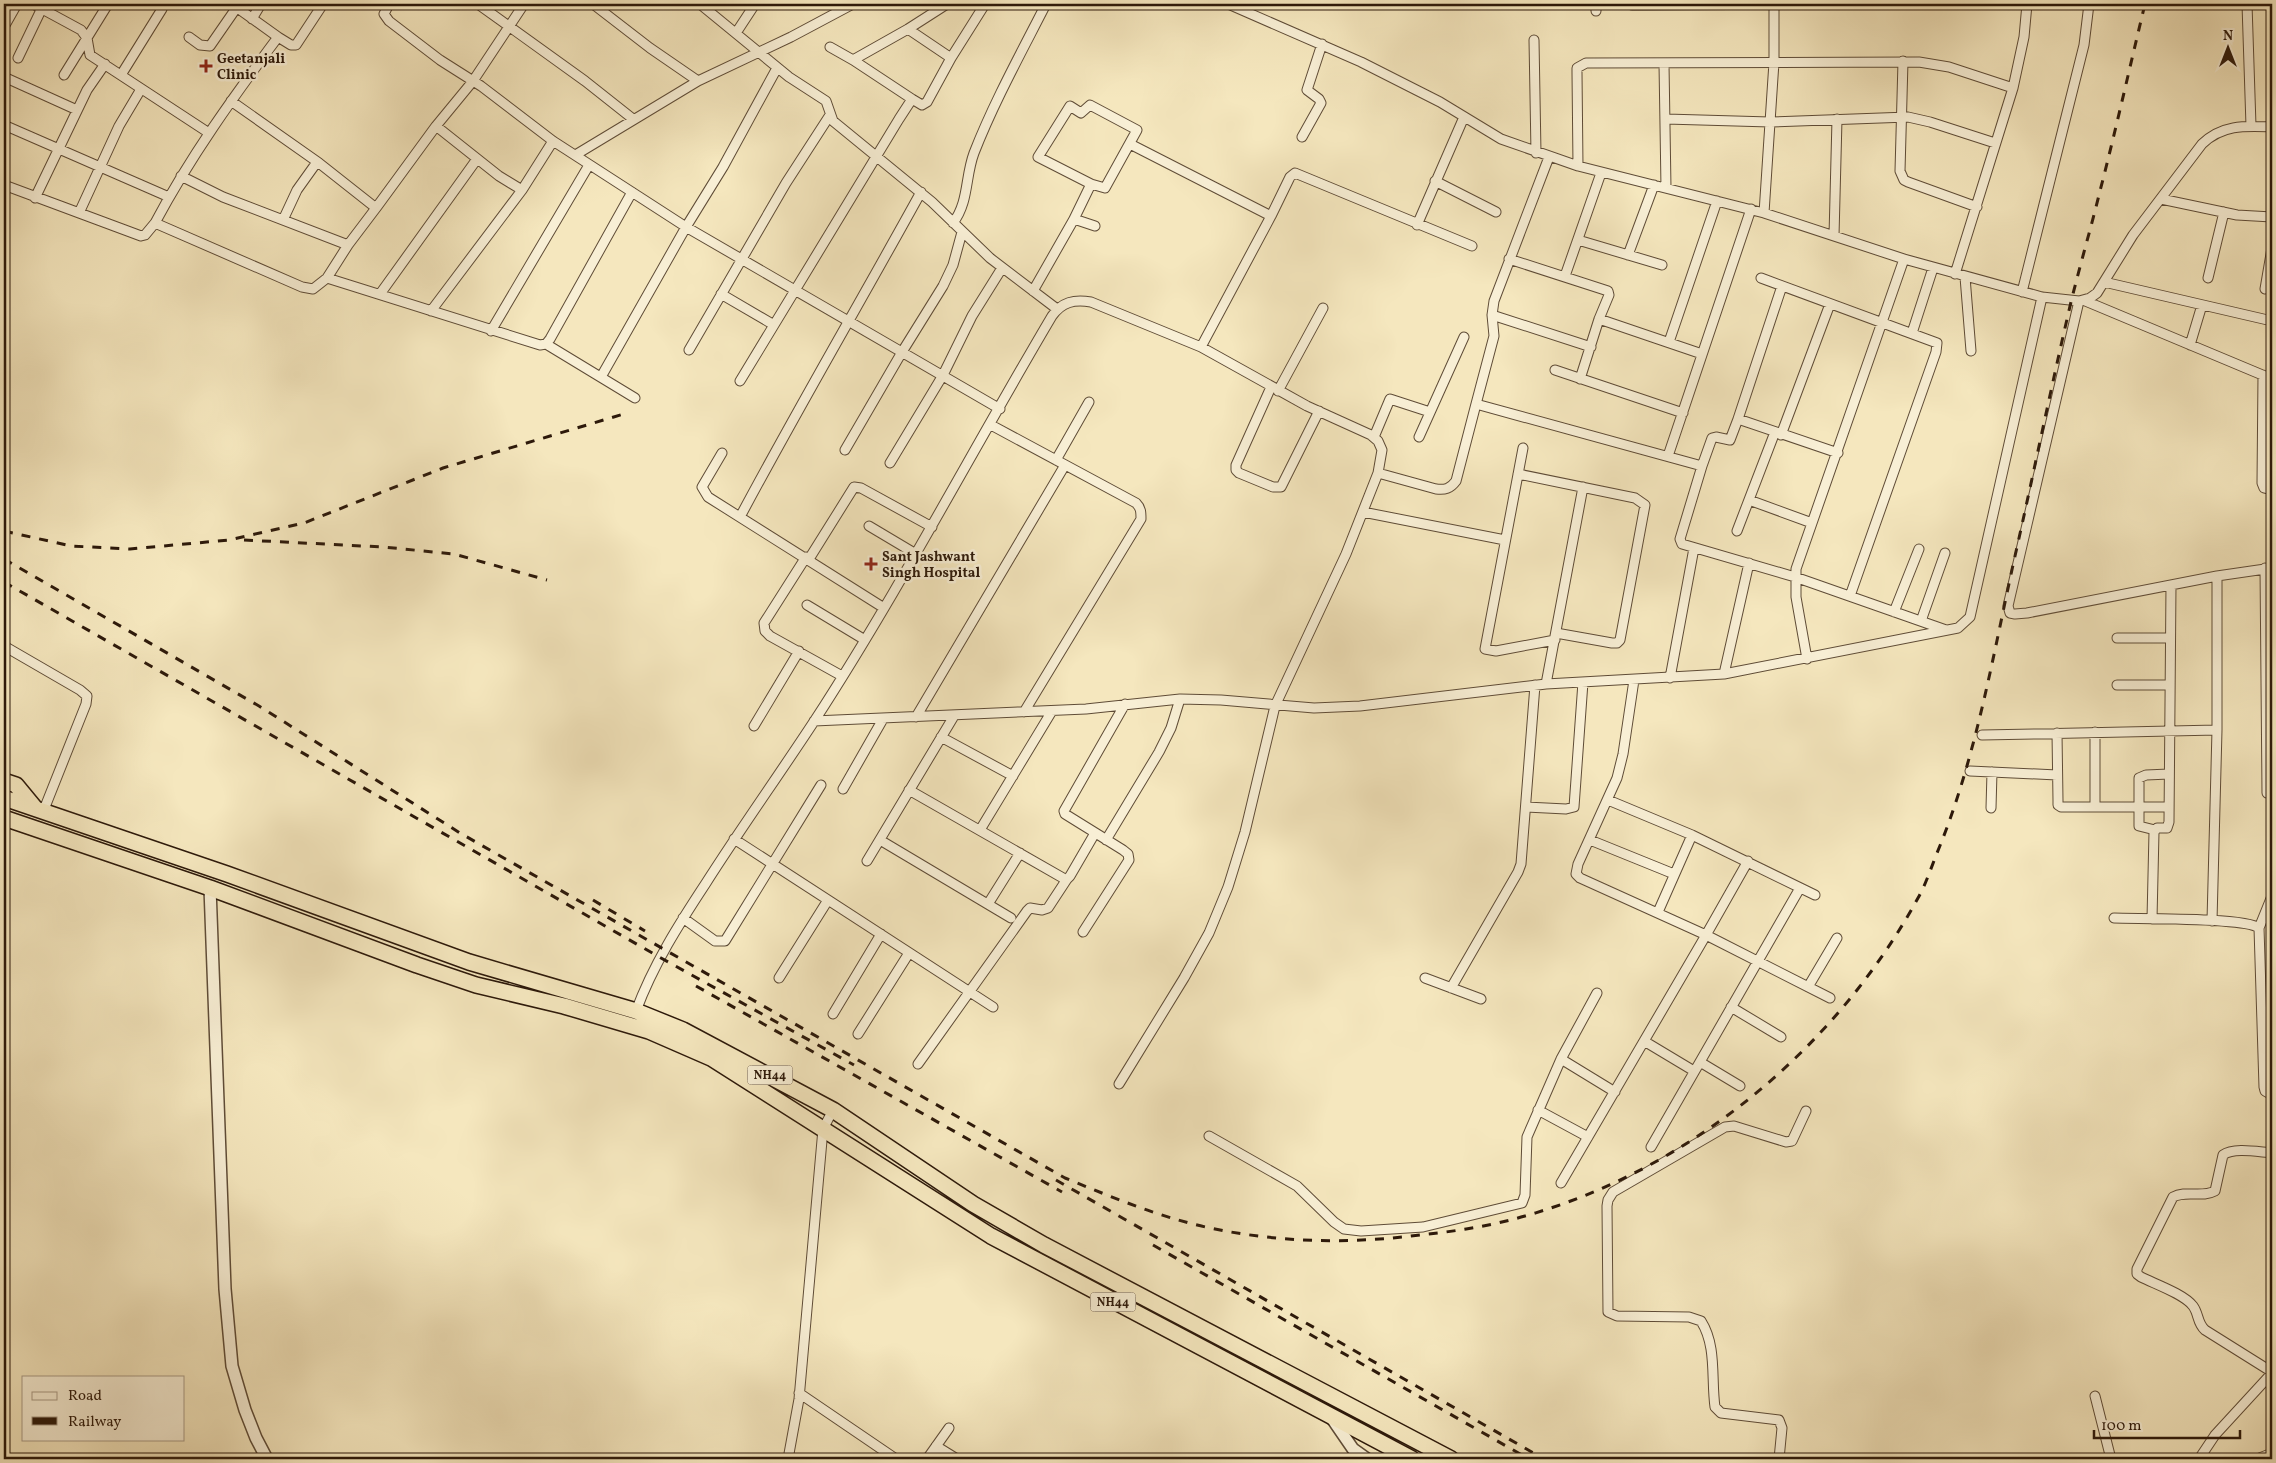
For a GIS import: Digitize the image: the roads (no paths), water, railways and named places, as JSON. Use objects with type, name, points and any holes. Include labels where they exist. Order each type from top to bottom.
[{"type":"highway","points":[[4,780],[16,785],[40,810]]},
{"type":"highway","name":"NH44","points":[[4,798],[226,874],[469,962],[636,1011],[682,1030],[833,1110],[973,1204],[1044,1244],[1451,1459]]},
{"type":"highway","name":"NH44","points":[[4,818],[210,888],[476,985],[581,1011],[649,1031],[711,1058],[991,1236],[1412,1459]]},
{"type":"street","points":[[4,27],[17,4]]},
{"type":"street","points":[[33,4],[49,8],[81,30],[87,38],[90,55],[209,133]]},
{"type":"street","points":[[64,75],[108,4]]},
{"type":"street","points":[[252,18],[261,4]]},
{"type":"street","points":[[189,37],[200,44],[210,46],[234,5],[291,45],[296,45],[323,4]]},
{"type":"street","points":[[389,4],[384,14],[390,21],[440,60],[473,81],[553,141],[577,154],[589,165],[686,227],[850,320],[1000,409]]},
{"type":"street","points":[[478,4],[585,81],[633,119]]},
{"type":"street","points":[[155,223],[302,287],[313,289],[327,278],[348,245],[436,126],[473,81],[508,25],[524,4]]},
{"type":"street","points":[[593,4],[650,48],[698,81]]},
{"type":"street","points":[[700,4],[777,68],[826,101],[833,121],[921,192],[1002,268],[1057,308]]},
{"type":"street","points":[[736,33],[755,4]]},
{"type":"street","points":[[577,154],[698,81],[760,52],[853,4]]},
{"type":"street","points":[[853,60],[908,29],[947,4]]},
{"type":"street","points":[[830,47],[922,104],[927,102],[984,4]]},
{"type":"street","points":[[954,223],[963,205],[974,154],[997,102],[1046,4]]},
{"type":"street","points":[[1228,4],[1322,44],[1440,102],[1500,139],[1549,157],[1601,173],[1751,209],[1965,277],[2042,297],[2081,301],[2268,377],[2268,435],[2262,483],[2264,488],[2272,490]]},
{"type":"street","points":[[1764,213],[1774,62],[1774,4]]},
{"type":"street","points":[[1632,5],[1810,4]]},
{"type":"street","points":[[1955,274],[2012,88],[2024,37],[2027,4]]},
{"type":"street","points":[[2022,292],[2084,45],[2089,4]]},
{"type":"street","points":[[2247,4],[2251,126]]},
{"type":"street","points":[[18,58],[49,8]]},
{"type":"street","points":[[121,75],[162,9]]},
{"type":"street","points":[[908,29],[951,58]]},
{"type":"street","points":[[4,185],[141,236],[145,235],[155,223],[181,176],[209,133],[278,36]]},
{"type":"street","points":[[1534,40],[1536,152]]},
{"type":"street","points":[[1302,137],[1320,105],[1320,100],[1307,90],[1322,44]]},
{"type":"street","points":[[1578,166],[1577,68],[1586,63],[1903,61],[1943,66],[2012,88]]},
{"type":"street","points":[[1903,61],[1900,171],[1904,180],[1977,206]]},
{"type":"street","points":[[35,198],[87,90],[105,64]]},
{"type":"street","points":[[1664,64],[1666,188]]},
{"type":"street","points":[[601,377],[686,227],[724,167],[777,68]]},
{"type":"street","points":[[4,78],[77,110]]},
{"type":"street","points":[[80,213],[119,126],[141,89]]},
{"type":"street","points":[[740,381],[912,99]]},
{"type":"street","points":[[231,101],[317,162],[376,208]]},
{"type":"street","points":[[1090,104],[1137,130],[1105,188],[1091,184],[1038,157],[1070,106],[1081,113],[1090,104]]},
{"type":"street","points":[[689,350],[786,183],[830,115]]},
{"type":"street","points":[[1417,224],[1434,181],[1464,117]]},
{"type":"street","points":[[1666,119],[1770,122],[1900,117],[1930,122],[1995,143]]},
{"type":"street","points":[[1834,236],[1837,119]]},
{"type":"street","points":[[4,125],[169,197]]},
{"type":"street","points":[[436,126],[477,159],[522,190]]},
{"type":"street","points":[[2267,793],[2270,742],[2269,568],[2217,576],[2027,613],[2010,613],[2008,606],[2081,301],[2097,293],[2133,235],[2202,144],[2212,135],[2223,129],[2251,126],[2272,127]]},
{"type":"street","points":[[432,311],[522,190],[553,141]]},
{"type":"street","points":[[1130,144],[1271,216]]},
{"type":"street","points":[[1378,473],[1445,490],[1456,481],[1494,336],[1492,315],[1494,301],[1549,157]]},
{"type":"street","points":[[380,294],[477,159]]},
{"type":"street","points":[[284,220],[297,190],[317,162]]},
{"type":"street","points":[[490,331],[589,165]]},
{"type":"street","points":[[1201,347],[1271,216],[1290,176],[1295,173],[1472,246]]},
{"type":"street","points":[[1565,276],[1601,173]]},
{"type":"street","points":[[181,176],[223,197],[348,245]]},
{"type":"street","points":[[1434,181],[1496,212]]},
{"type":"street","points":[[1033,291],[1074,219],[1091,184]]},
{"type":"street","points":[[1628,255],[1654,185]]},
{"type":"street","points":[[546,344],[591,268],[632,192]]},
{"type":"street","points":[[740,517],[921,192]]},
{"type":"street","points":[[2161,199],[2247,217],[2272,217]]},
{"type":"street","points":[[1669,342],[1717,201]]},
{"type":"street","points":[[1668,456],[1751,209]]},
{"type":"street","points":[[2208,278],[2224,212]]},
{"type":"street","points":[[1074,219],[1095,226]]},
{"type":"street","points":[[845,450],[951,272],[962,232]]},
{"type":"street","points":[[1578,240],[1662,265]]},
{"type":"street","points":[[2264,289],[2272,248]]},
{"type":"street","points":[[1509,259],[1608,291],[1609,295],[1599,319],[1580,379]]},
{"type":"street","points":[[1807,659],[1796,597],[1795,577],[1904,259]]},
{"type":"street","points":[[890,463],[943,375],[972,316],[1002,268]]},
{"type":"street","points":[[1912,333],[1933,268]]},
{"type":"street","points":[[1965,277],[1971,351]]},
{"type":"street","points":[[327,278],[536,345],[546,344],[635,398]]},
{"type":"street","points":[[1760,278],[1937,343],[1938,347],[1850,596]]},
{"type":"street","points":[[2104,282],[2272,321]]},
{"type":"street","points":[[1782,286],[1730,440],[1712,438],[1680,539],[1682,544],[1795,577],[1948,630]]},
{"type":"street","points":[[721,294],[774,325]]},
{"type":"street","points":[[814,721],[1052,711],[1180,699],[1221,700],[1314,708],[1360,706],[1546,684],[1724,674],[1958,628],[1970,617],[2042,297]]},
{"type":"street","points":[[636,1011],[649,979],[683,918],[814,721],[884,608],[1057,308],[1070,301],[1078,300],[1091,302],[1201,347],[1275,389],[1374,437],[1382,450],[1378,473],[1346,554],[1275,706],[1246,832],[1228,887],[1209,933],[1184,978],[1119,1084]]},
{"type":"street","points":[[1737,531],[1830,304]]},
{"type":"street","points":[[2190,345],[2202,305]]},
{"type":"street","points":[[1319,411],[1281,487],[1273,487],[1238,473],[1236,465],[1275,389],[1323,308]]},
{"type":"street","points":[[1492,315],[1591,347]]},
{"type":"street","points":[[1599,319],[1702,354]]},
{"type":"street","points":[[1419,437],[1464,337]]},
{"type":"street","points":[[1555,370],[1683,413]]},
{"type":"street","points":[[1374,437],[1390,398],[1430,412]]},
{"type":"street","points":[[1056,460],[1089,402]]},
{"type":"street","points":[[1476,404],[1702,466]]},
{"type":"street","points":[[1738,419],[1838,453]]},
{"type":"street","points":[[991,425],[1136,503],[1140,508],[1141,519],[1024,712]]},
{"type":"street","points":[[1518,474],[1641,500],[1645,505],[1620,640],[1617,643],[1556,636],[1496,650],[1485,649],[1505,540],[1523,448]]},
{"type":"street","points":[[722,453],[704,483],[703,490],[708,497],[884,608]]},
{"type":"street","points":[[916,718],[1065,465]]},
{"type":"street","points":[[842,676],[766,634],[764,626],[854,487],[862,488],[932,527]]},
{"type":"street","points":[[1546,684],[1583,487]]},
{"type":"street","points":[[1749,500],[1812,523]]},
{"type":"street","points":[[1363,512],[1505,540]]},
{"type":"street","points":[[869,526],[916,554]]},
{"type":"street","points":[[1670,678],[1694,548]]},
{"type":"street","points":[[1894,612],[1919,549]]},
{"type":"street","points":[[1921,621],[1945,553]]},
{"type":"street","points":[[1724,674],[1749,563]]},
{"type":"street","points":[[2212,921],[2218,730],[2217,576]]},
{"type":"street","points":[[2169,774],[2146,775],[2139,778],[2139,826],[2155,830],[2168,826],[2170,731],[2171,585]]},
{"type":"street","points":[[807,606],[864,640]]},
{"type":"street","points":[[2117,638],[2170,638]]},
{"type":"street","points":[[4,646],[80,690],[87,696],[86,704],[40,810]]},
{"type":"street","points":[[754,726],[798,651]]},
{"type":"street","points":[[1634,680],[1623,754],[1608,800],[1578,864],[1576,874],[1580,878],[1706,935],[1830,998]]},
{"type":"street","points":[[1526,807],[1566,809],[1574,807],[1583,682]]},
{"type":"street","points":[[1451,988],[1518,872],[1522,854],[1535,685]]},
{"type":"street","points":[[2117,685],[2170,685]]},
{"type":"street","points":[[1106,840],[1159,752],[1171,728],[1180,699]]},
{"type":"street","points":[[1083,932],[1129,860],[1128,854],[1065,814],[1064,811],[1125,704]]},
{"type":"street","points":[[980,830],[1052,711]]},
{"type":"street","points":[[867,860],[954,716]]},
{"type":"street","points":[[843,789],[883,719]]},
{"type":"street","points":[[1982,734],[2218,730]]},
{"type":"street","points":[[2095,732],[2095,807]]},
{"type":"street","points":[[2057,733],[2058,805],[2064,807],[2169,807]]},
{"type":"street","points":[[941,738],[1012,776]]},
{"type":"street","points":[[1970,771],[2057,775]]},
{"type":"street","points":[[1991,808],[1992,772]]},
{"type":"street","points":[[683,918],[715,941],[725,941],[821,785]]},
{"type":"street","points":[[910,790],[1067,879]]},
{"type":"street","points":[[1608,800],[1692,835],[1815,895]]},
{"type":"street","points":[[2152,919],[2155,830]]},
{"type":"street","points":[[918,1064],[1028,909],[1048,908],[1095,833]]},
{"type":"street","points":[[1658,912],[1692,835]]},
{"type":"street","points":[[734,839],[993,1007]]},
{"type":"street","points":[[880,840],[1011,918]]},
{"type":"street","points":[[1590,840],[1674,874]]},
{"type":"street","points":[[988,904],[1020,853]]},
{"type":"street","points":[[1561,1183],[1748,861]]},
{"type":"street","points":[[210,888],[224,1250],[232,1366],[245,1410],[256,1438],[268,1459]]},
{"type":"street","points":[[1651,1147],[1800,888]]},
{"type":"street","points":[[2272,898],[2259,928],[2264,1087],[2265,1091],[2272,1095]]},
{"type":"street","points":[[780,978],[828,900]]},
{"type":"street","points":[[2114,918],[2212,921],[2249,924],[2259,928]]},
{"type":"street","points":[[834,1014],[881,934]]},
{"type":"street","points":[[1808,987],[1837,938]]},
{"type":"street","points":[[858,1034],[909,953]]},
{"type":"street","points":[[1425,978],[1481,999]]},
{"type":"street","points":[[1209,1136],[1292,1183],[1306,1193],[1334,1222],[1344,1229],[1361,1231],[1423,1227],[1522,1203],[1525,1195],[1527,1137],[1561,1059],[1597,992]]},
{"type":"street","points":[[1731,1007],[1781,1037]]},
{"type":"street","points":[[1644,1041],[1694,1071]]},
{"type":"street","points":[[1561,1059],[1615,1092]]},
{"type":"street","points":[[1700,1062],[1740,1086]]},
{"type":"street","points":[[788,1459],[796,1423],[823,1129],[833,1110]]},
{"type":"street","points":[[1538,1110],[1588,1137]]},
{"type":"street","points":[[1779,1459],[1782,1428],[1779,1420],[1721,1413],[1715,1407],[1711,1345],[1702,1321],[1689,1317],[1617,1316],[1608,1312],[1608,1200],[1613,1192],[1725,1127],[1734,1126],[1786,1142],[1792,1141],[1806,1111]]},
{"type":"street","points":[[2200,1459],[2215,1435],[2272,1373],[2205,1330],[2200,1325],[2191,1303],[2141,1277],[2137,1274],[2137,1269],[2174,1197],[2178,1194],[2206,1194],[2215,1191],[2222,1155],[2227,1152],[2272,1153]]},
{"type":"street","points":[[799,1393],[896,1459]]},
{"type":"street","points":[[2095,1396],[2111,1459]]},
{"type":"street","points":[[1330,1416],[1353,1449],[1367,1459]]},
{"type":"street","points":[[927,1459],[949,1428]]},
{"type":"street","points":[[936,1446],[957,1459]]},
{"type":"street","points":[[2257,1459],[2272,1453]]},
{"type":"railway","points":[[4,559],[259,706],[460,833],[1065,1178],[1101,1193],[1191,1224],[1235,1233],[1285,1239],[1336,1241],[1386,1239],[1454,1231],[1511,1220],[1586,1195],[1645,1168],[1701,1134],[1753,1096],[1801,1052],[1845,1004],[1884,953],[1921,893],[1951,817],[1973,744],[2071,302],[2106,168],[2145,4]]},
{"type":"railway","points":[[4,531],[71,546],[130,549],[229,540],[304,523],[443,468],[627,413]]},
{"type":"railway","points":[[244,540],[383,547],[454,554],[547,580]]},
{"type":"railway","points":[[4,582],[661,958],[854,1065]]},
{"type":"railway","points":[[593,900],[645,931]]},
{"type":"railway","points":[[696,986],[1062,1192]]},
{"type":"railway","points":[[1056,1180],[1544,1459]]},
{"type":"railway","points":[[1153,1245],[1529,1459]]},
{"type":"place","name":"Geetanjali Clinic","points":[[206,66]]},
{"type":"place","name":"Sant Jashwant Singh Hospital","points":[[871,564]]}]
